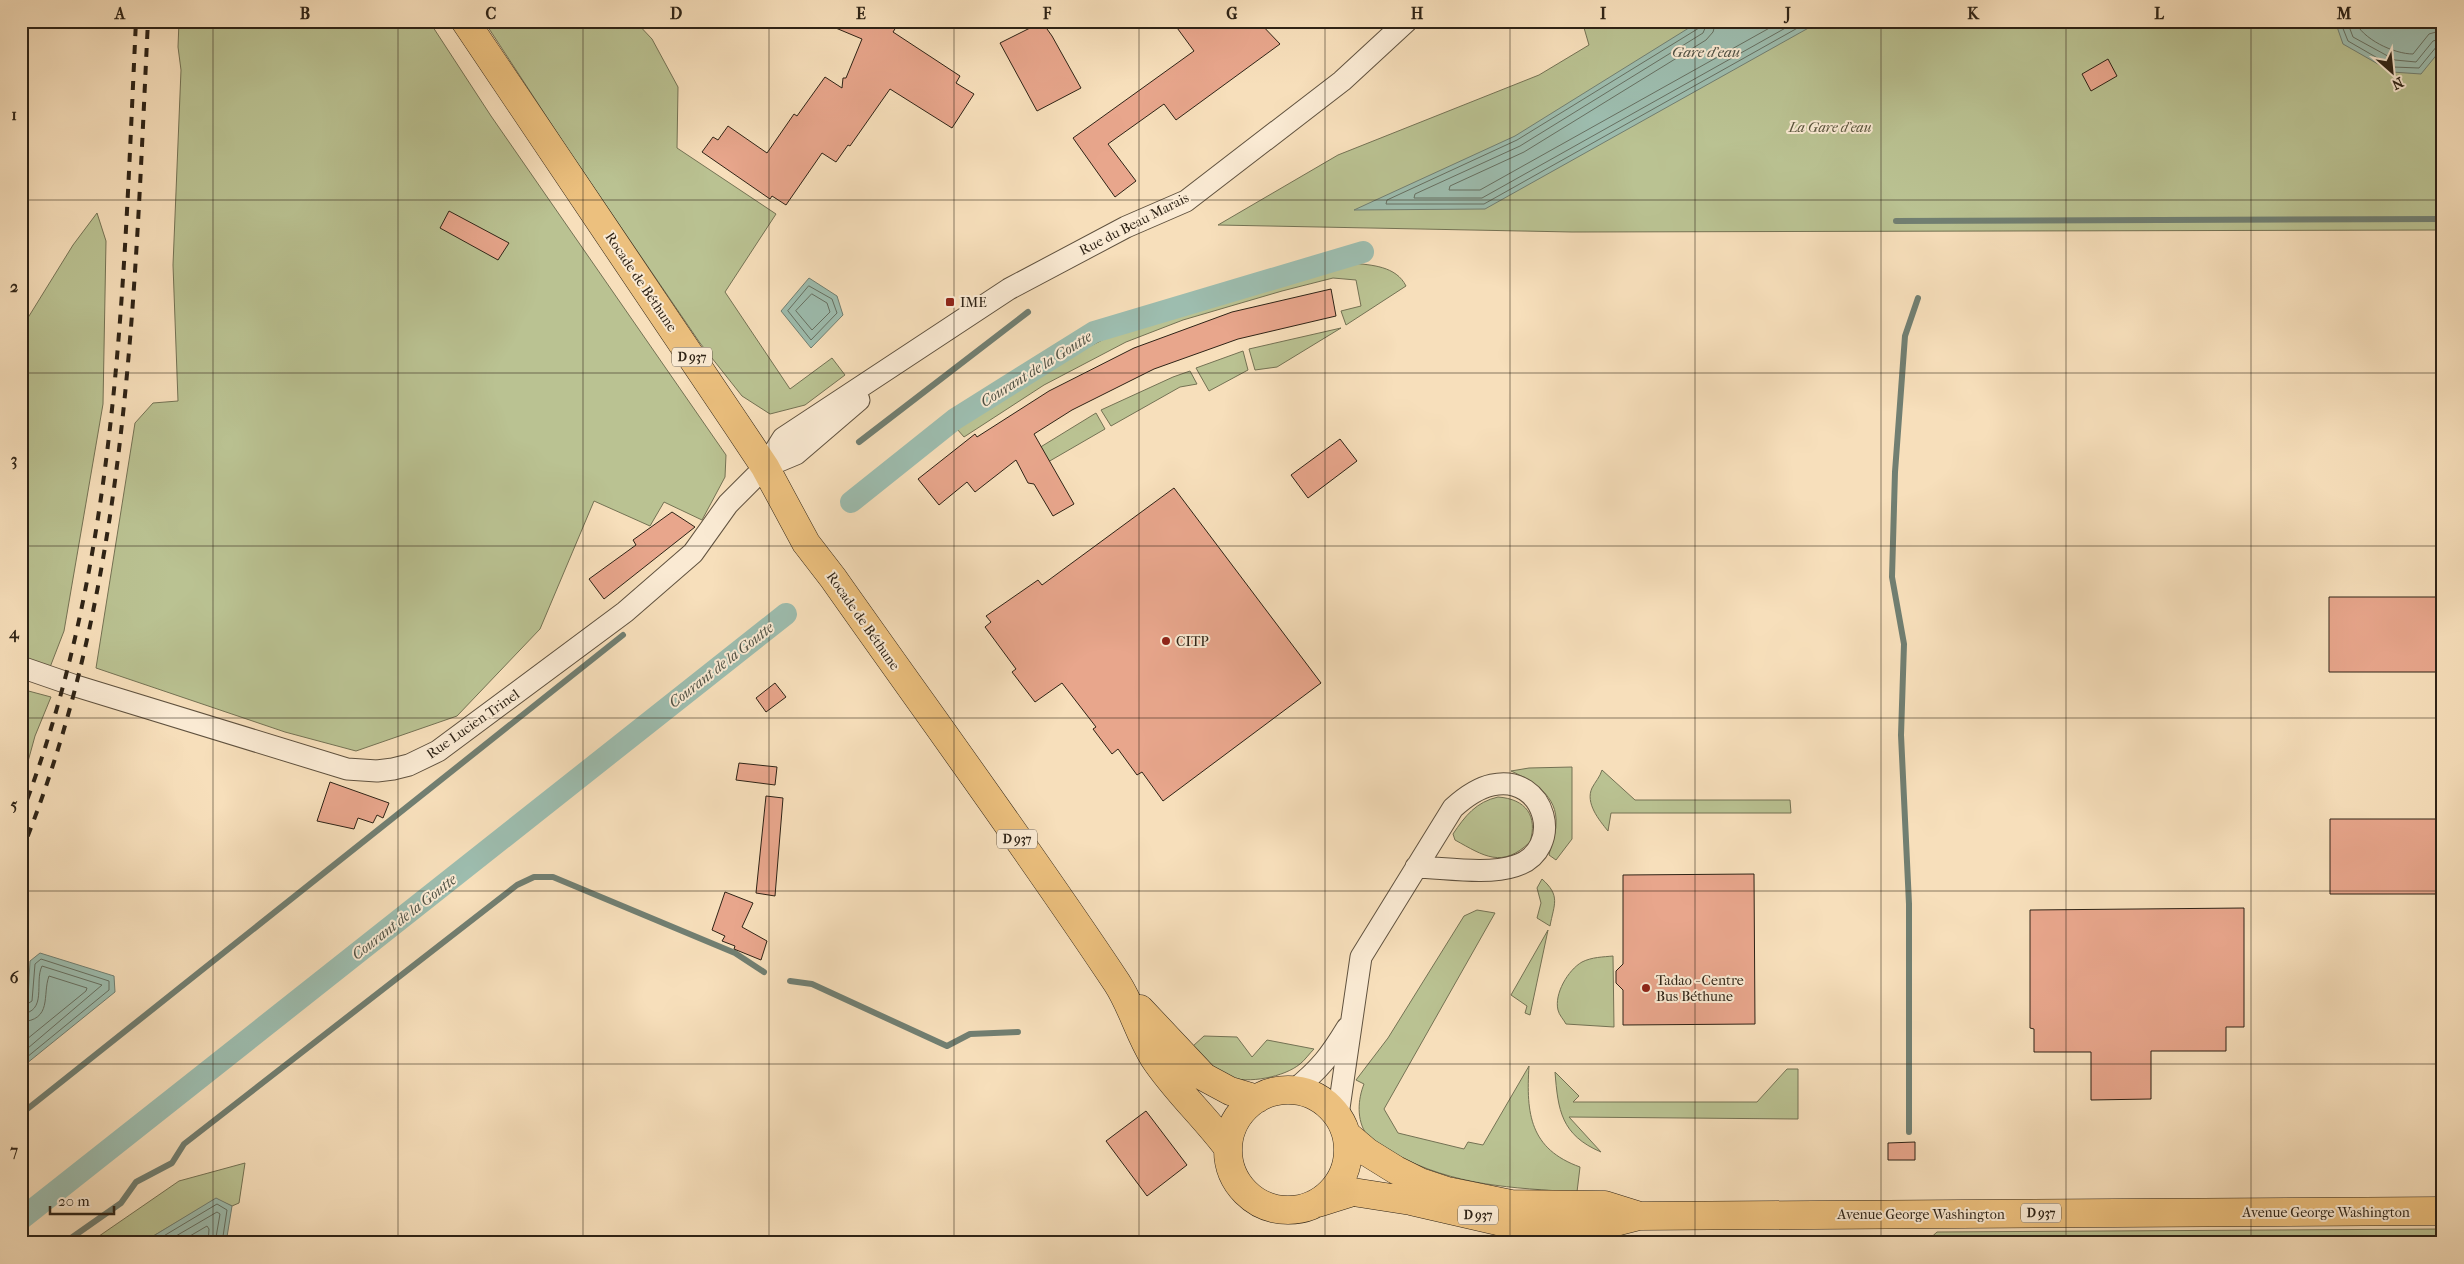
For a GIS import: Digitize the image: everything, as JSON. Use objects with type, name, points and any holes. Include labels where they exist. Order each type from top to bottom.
[{"type":"main road","name":"Rocade de Béthune","points":[[465,21],[765,468],[806,543],[834,578],[1118,986]]},
{"type":"main road","name":"D 937","points":[[1118,986],[1204,1077],[1230,1091],[1257,1099]]},
{"type":"main road","name":"D 937","points":[[1118,986],[1154,1057],[1184,1096],[1208,1121],[1228,1148]]},
{"type":"main road","points":[[1294,1090],[1310,1094],[1326,1103],[1342,1125],[1348,1155],[1344,1174],[1333,1190],[1318,1203],[1290,1210],[1263,1205],[1247,1193],[1235,1178],[1228,1148],[1235,1122],[1244,1109],[1257,1099],[1268,1094],[1294,1090]]},
{"type":"main road","name":"Avenue George Washington","points":[[1342,1125],[1367,1152],[1420,1182],[1447,1191],[1510,1204],[1605,1205],[1639,1216]]},
{"type":"main road","name":"Avenue George Washington","points":[[1318,1203],[1353,1192],[1412,1201],[1498,1220],[1584,1227],[1604,1225],[1639,1216],[2443,1212]]},
{"type":"street","name":"Rue du Beau Marais","points":[[765,468],[783,438],[1009,288],[1126,227],[1186,201],[1342,81],[1408,21]]},
{"type":"street","name":"Rue Lucien Trinel","points":[[21,667],[76,686],[346,768],[377,771],[409,765],[455,740],[624,612],[693,553],[728,504],[765,468]]},
{"type":"street","points":[[1342,1125],[1352,1019],[1361,957],[1453,808],[1469,795],[1492,785],[1508,783],[1521,787],[1533,795],[1540,806],[1544,820],[1544,833],[1540,848],[1529,859],[1517,866],[1499,870],[1416,868]]},
{"type":"street","points":[[1294,1090],[1316,1072],[1329,1058],[1352,1019]]},
{"type":"green space","points":[[179,21],[429,21],[491,116],[726,455],[725,477],[702,520],[664,502],[650,526],[594,501],[540,629],[457,716],[356,751],[285,732],[96,668],[135,423],[153,403],[178,401],[173,265],[181,70],[178,47]]},
{"type":"green space","points":[[484,21],[635,21],[652,39],[678,87],[677,148],[776,214],[725,292],[790,389],[832,358],[845,375],[805,405],[770,414],[742,396],[700,343],[569,151]]},
{"type":"green space","name":"La Gare d'eau","points":[[1582,21],[2443,21],[2443,230],[1572,232],[1218,225],[1338,155],[1539,75],[1589,45]]},
{"type":"green space","points":[[97,213],[106,241],[103,404],[64,631],[47,675],[21,667],[21,329],[73,245]]},
{"type":"green space","points":[[1351,263],[1390,270],[1402,279],[1406,286],[1346,325],[1341,311],[1361,306],[1356,280],[1333,278],[1183,320],[1126,342],[1044,385],[964,437],[957,429],[1067,358],[1126,328],[1233,293],[1328,266]]},
{"type":"green space","points":[[1341,328],[1277,367],[1255,370],[1249,349]]},
{"type":"green space","points":[[1243,351],[1248,370],[1209,391],[1196,368]]},
{"type":"green space","points":[[1190,371],[1197,384],[1180,387],[1111,426],[1101,410],[1173,377]]},
{"type":"green space","points":[[1096,413],[1105,429],[1029,473],[1021,459]]},
{"type":"green space","points":[[21,689],[51,697],[35,736],[21,787]]},
{"type":"green space","points":[[1572,767],[1572,839],[1556,860],[1549,855],[1556,828],[1556,814],[1553,805],[1535,785],[1511,771],[1529,768]]},
{"type":"green space","points":[[1602,770],[1635,800],[1790,800],[1791,813],[1611,813],[1608,831],[1594,811],[1590,799],[1592,788]]},
{"type":"green space","points":[[1498,797],[1516,801],[1528,811],[1532,824],[1530,842],[1511,855],[1493,857],[1475,851],[1455,840],[1453,834],[1462,821],[1477,806]]},
{"type":"green space","points":[[1542,879],[1552,890],[1555,901],[1550,926],[1537,918],[1541,903],[1537,888]]},
{"type":"green space","points":[[1477,910],[1495,913],[1384,1109],[1398,1133],[1464,1149],[1468,1142],[1483,1145],[1529,1066],[1529,1100],[1535,1128],[1541,1140],[1551,1150],[1563,1159],[1580,1167],[1577,1192],[1506,1187],[1439,1173],[1417,1165],[1380,1146],[1363,1129],[1359,1103],[1364,1084],[1356,1080],[1388,1038],[1464,916]]},
{"type":"green space","points":[[1548,930],[1530,1015],[1525,1013],[1527,1006],[1511,995]]},
{"type":"green space","points":[[1613,956],[1614,1027],[1566,1024],[1557,1004],[1560,990],[1567,976],[1586,960]]},
{"type":"green space","points":[[1204,1036],[1237,1037],[1252,1057],[1267,1040],[1314,1049],[1300,1064],[1285,1073],[1266,1078],[1236,1079],[1218,1071],[1193,1046]]},
{"type":"green space","points":[[1787,1069],[1798,1069],[1798,1119],[1569,1117],[1601,1152],[1577,1138],[1564,1120],[1560,1110],[1555,1072],[1579,1096],[1573,1102],[1757,1102]]},
{"type":"green space","points":[[245,1163],[239,1203],[232,1206],[216,1199],[150,1238],[145,1243],[89,1243],[179,1181]]},
{"type":"green space","points":[[2443,1229],[2443,1243],[1925,1243],[1937,1232]]},
{"type":"water","name":"Gare d'eau","points":[[1700,21],[1821,21],[1485,209],[1354,210],[1515,136]]},
{"type":"water","points":[[2335,21],[2443,21],[2443,47],[2421,74],[2392,72],[2343,44]]},
{"type":"water","points":[[809,278],[837,296],[843,315],[811,348],[781,311]]},
{"type":"water","points":[[40,953],[114,976],[115,992],[21,1068],[21,1004],[28,999],[30,961]]},
{"type":"water","points":[[216,1198],[232,1206],[226,1243],[145,1243],[150,1238]]},
{"type":"building","points":[[819,21],[900,21],[893,32],[960,76],[956,83],[974,94],[952,128],[890,89],[850,146],[848,145],[836,162],[822,153],[786,205],[772,196],[770,199],[702,152],[713,137],[718,140],[728,126],[767,153],[794,114],[797,116],[825,77],[842,88],[843,78],[846,78],[862,39]]},
{"type":"building","points":[[1172,21],[1258,21],[1280,44],[1176,120],[1164,104],[1108,144],[1136,181],[1115,197],[1073,138],[1194,51]]},
{"type":"building","points":[[1042,22],[1081,88],[1037,111],[1000,43]]},
{"type":"building","points":[[2108,59],[2117,76],[2091,91],[2082,74]]},
{"type":"building","points":[[449,211],[509,243],[498,260],[440,228]]},
{"type":"building","points":[[1331,289],[1336,316],[1238,339],[1154,369],[1072,410],[1034,434],[1074,504],[1053,516],[1034,484],[1028,483],[1016,460],[975,492],[967,482],[939,505],[918,479],[975,434],[977,437],[1049,391],[1134,348],[1232,312]]},
{"type":"building","points":[[1340,439],[1357,461],[1308,498],[1291,475]]},
{"type":"building","name":"CITP","points":[[1174,488],[1321,683],[1163,801],[1142,772],[1137,775],[1118,749],[1112,754],[1093,729],[1096,727],[1062,683],[1035,702],[1012,672],[1016,669],[985,627],[991,622],[986,616],[1038,580],[1042,585]]},
{"type":"building","points":[[672,512],[695,527],[604,599],[589,579],[636,545],[633,540]]},
{"type":"building","points":[[2329,597],[2443,597],[2443,672],[2329,672]]},
{"type":"building","points":[[775,683],[786,697],[766,712],[756,698]]},
{"type":"building","points":[[739,763],[777,767],[775,785],[736,780]]},
{"type":"building","points":[[330,782],[389,803],[383,818],[377,815],[373,823],[358,818],[354,829],[317,821]]},
{"type":"building","points":[[766,796],[783,798],[775,896],[756,893]]},
{"type":"building","points":[[2330,819],[2443,819],[2443,894],[2330,894]]},
{"type":"building","points":[[1754,874],[1755,1024],[1623,1025],[1623,990],[1616,983],[1616,971],[1623,964],[1623,875]]},
{"type":"building","points":[[725,892],[753,903],[742,927],[767,941],[761,960],[734,949],[735,946],[722,941],[725,936],[712,930]]},
{"type":"building","points":[[2244,908],[2244,1027],[2226,1027],[2226,1051],[2151,1051],[2151,1099],[2091,1100],[2091,1052],[2034,1052],[2034,1029],[2030,1028],[2030,910]]},
{"type":"building","points":[[1146,1111],[1187,1165],[1147,1196],[1106,1141]]},
{"type":"building","points":[[1915,1142],[1915,1160],[1888,1160],[1888,1143]]},
{"type":"waterway","points":[[1896,221],[2443,219]]},
{"type":"waterway","name":"Courant de la Goutte","points":[[851,502],[955,419],[1094,332],[1363,252]]},
{"type":"waterway","points":[[1909,1132],[1909,904],[1901,735],[1904,644],[1892,577],[1895,472],[1905,336],[1918,298]]},
{"type":"waterway","points":[[859,442],[1028,312]]},
{"type":"waterway","name":"Courant de la Goutte","points":[[21,1219],[786,614]]},
{"type":"waterway","points":[[21,1114],[623,635]]},
{"type":"waterway","points":[[64,1243],[121,1203],[136,1182],[172,1163],[184,1144],[517,885],[534,877],[553,877],[735,953],[764,972]]},
{"type":"waterway","points":[[790,981],[812,984],[947,1046],[970,1034],[1018,1032]]},
{"type":"railway","points":[[21,816],[54,720],[78,622],[97,524],[120,324],[136,21]]},
{"type":"railway","points":[[21,853],[57,753],[84,651],[105,547],[120,443],[130,338],[148,21]]},
{"type":"place","name":"IME","points":[[950,302]]},
{"type":"place","name":"CITP","points":[[1166,641]]},
{"type":"place","name":"Tadao - Centre Bus Béthune","points":[[1646,988]]}]
